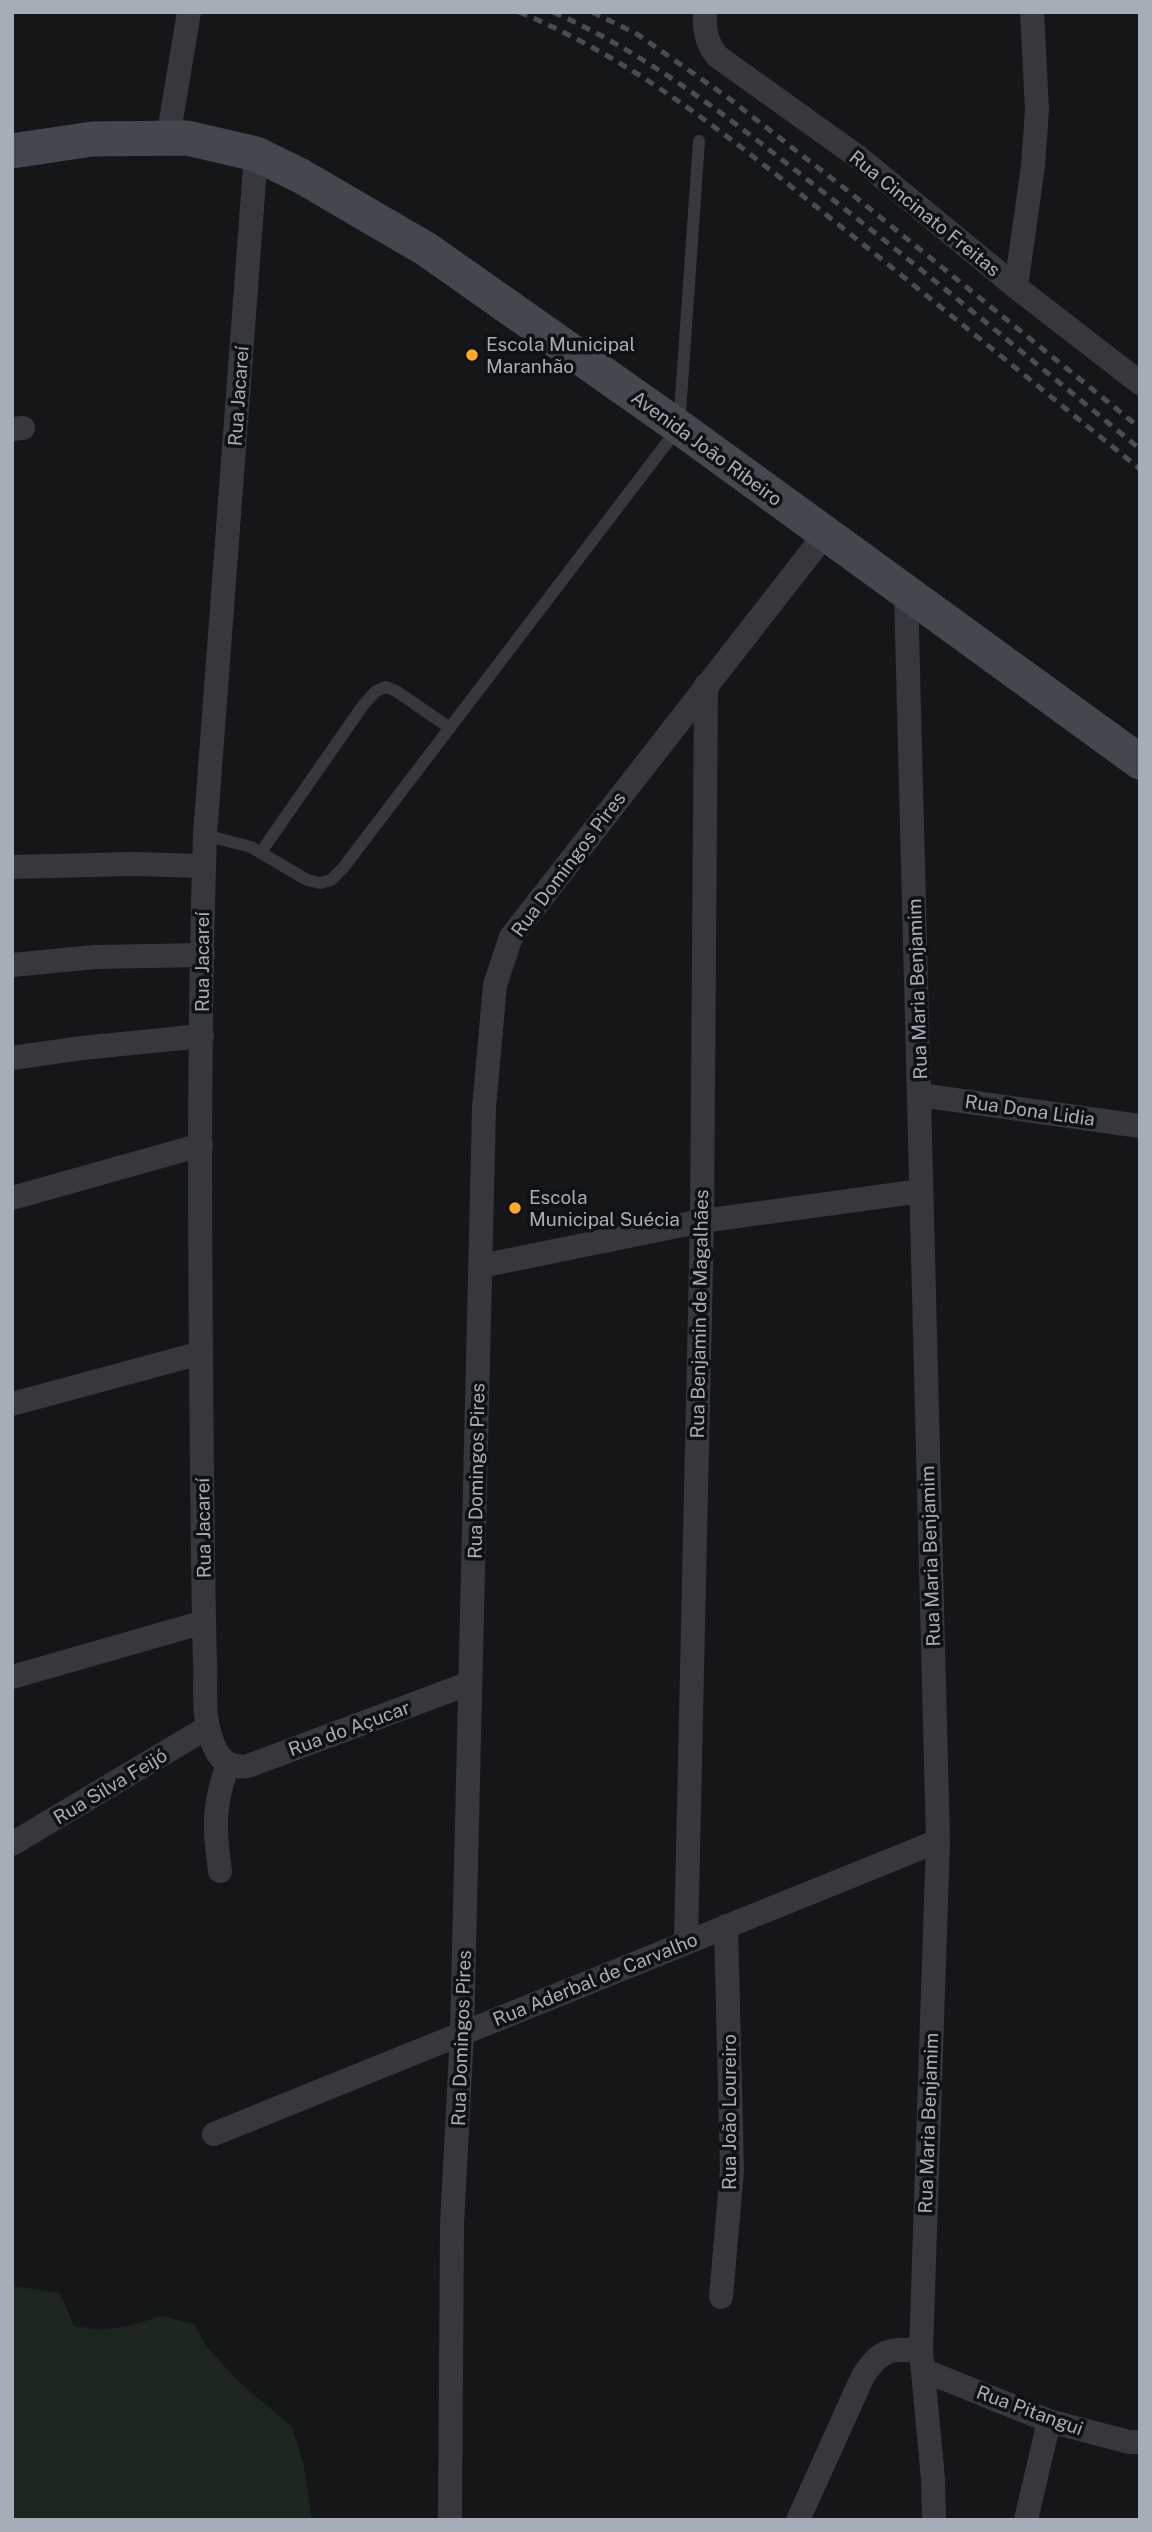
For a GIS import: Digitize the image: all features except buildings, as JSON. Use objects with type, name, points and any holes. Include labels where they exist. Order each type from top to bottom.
[{"type":"main road","name":"Avenida João Ribeiro","points":[[12,151],[92,139],[187,138],[256,154],[344,199],[426,249],[680,427],[1140,762]]},
{"type":"street","points":[[168,138],[189,12]]},
{"type":"street","name":"Rua Cincinato Freitas","points":[[705,12],[708,44],[730,66],[858,157],[1016,287],[1140,383]]},
{"type":"street","points":[[1016,287],[1033,166],[1037,110],[1032,12]]},
{"type":"street","name":"Rua Jacareí","points":[[228,1765],[219,1756],[208,1727],[204,1622],[201,1145],[204,866],[256,154]]},
{"type":"street","name":"Rua Domingos Pires","points":[[450,2520],[453,2225],[462,2033],[484,1108],[495,985],[511,937],[825,533]]},
{"type":"street","name":"Rua Maria Benjamim","points":[[906,592],[938,1840],[922,2360],[934,2520]]},
{"type":"street","name":"Rua Benjamin de Magalhães","points":[[686,1942],[702,1221],[706,685]]},
{"type":"street","points":[[12,867],[132,863],[204,866]]},
{"type":"street","points":[[12,965],[95,957],[203,955]]},
{"type":"street","points":[[12,1058],[202,1036]]},
{"type":"street","name":"Rua Dona Lidia","points":[[920,1095],[1140,1126]]},
{"type":"street","points":[[12,1198],[201,1145]]},
{"type":"street","points":[[481,1266],[702,1221],[921,1191]]},
{"type":"street","points":[[12,1404],[201,1353]]},
{"type":"street","points":[[12,1677],[204,1622]]},
{"type":"street","name":"Rua do Açucar","points":[[228,1765],[237,1768],[248,1766],[470,1683]]},
{"type":"street","name":"Rua Silva Feijó","points":[[12,1844],[208,1727]]},
{"type":"street","points":[[220,1871],[214,1815],[219,1789],[228,1765]]},
{"type":"street","name":"Rua Aderbal de Carvalho","points":[[215,2134],[938,1840]]},
{"type":"street","name":"Rua João Loureiro","points":[[722,2297],[732,2169],[726,1926]]},
{"type":"street","points":[[798,2520],[863,2375],[873,2361],[884,2352],[897,2348],[922,2360]]},
{"type":"street","name":"Rua Pitangui","points":[[922,2360],[1049,2421],[1129,2442],[1140,2442]]},
{"type":"street","points":[[1026,2520],[1049,2421]]},
{"type":"lane","points":[[205,835],[261,852],[307,880],[320,883],[331,880],[343,868],[680,427],[699,141]]},
{"type":"lane","points":[[261,852],[364,704],[376,691],[386,687],[396,691],[450,728]]},
{"type":"shaded area","points":[[12,2286],[60,2293],[74,2326],[101,2330],[128,2326],[162,2316],[194,2324],[207,2347],[239,2382],[292,2427],[304,2466],[312,2520],[12,2520]]},
{"type":"railway","points":[[519,12],[606,55],[687,107],[877,255],[1140,469]]},
{"type":"railway","points":[[553,12],[624,49],[723,115],[899,252],[1140,449]]},
{"type":"railway","points":[[592,12],[637,34],[727,97],[848,191],[1140,428]]},
{"type":"place","name":"Escola Municipal Maranhão","points":[[472,355]]},
{"type":"place","name":"Escola Municipal Suécia","points":[[515,1208]]}]
